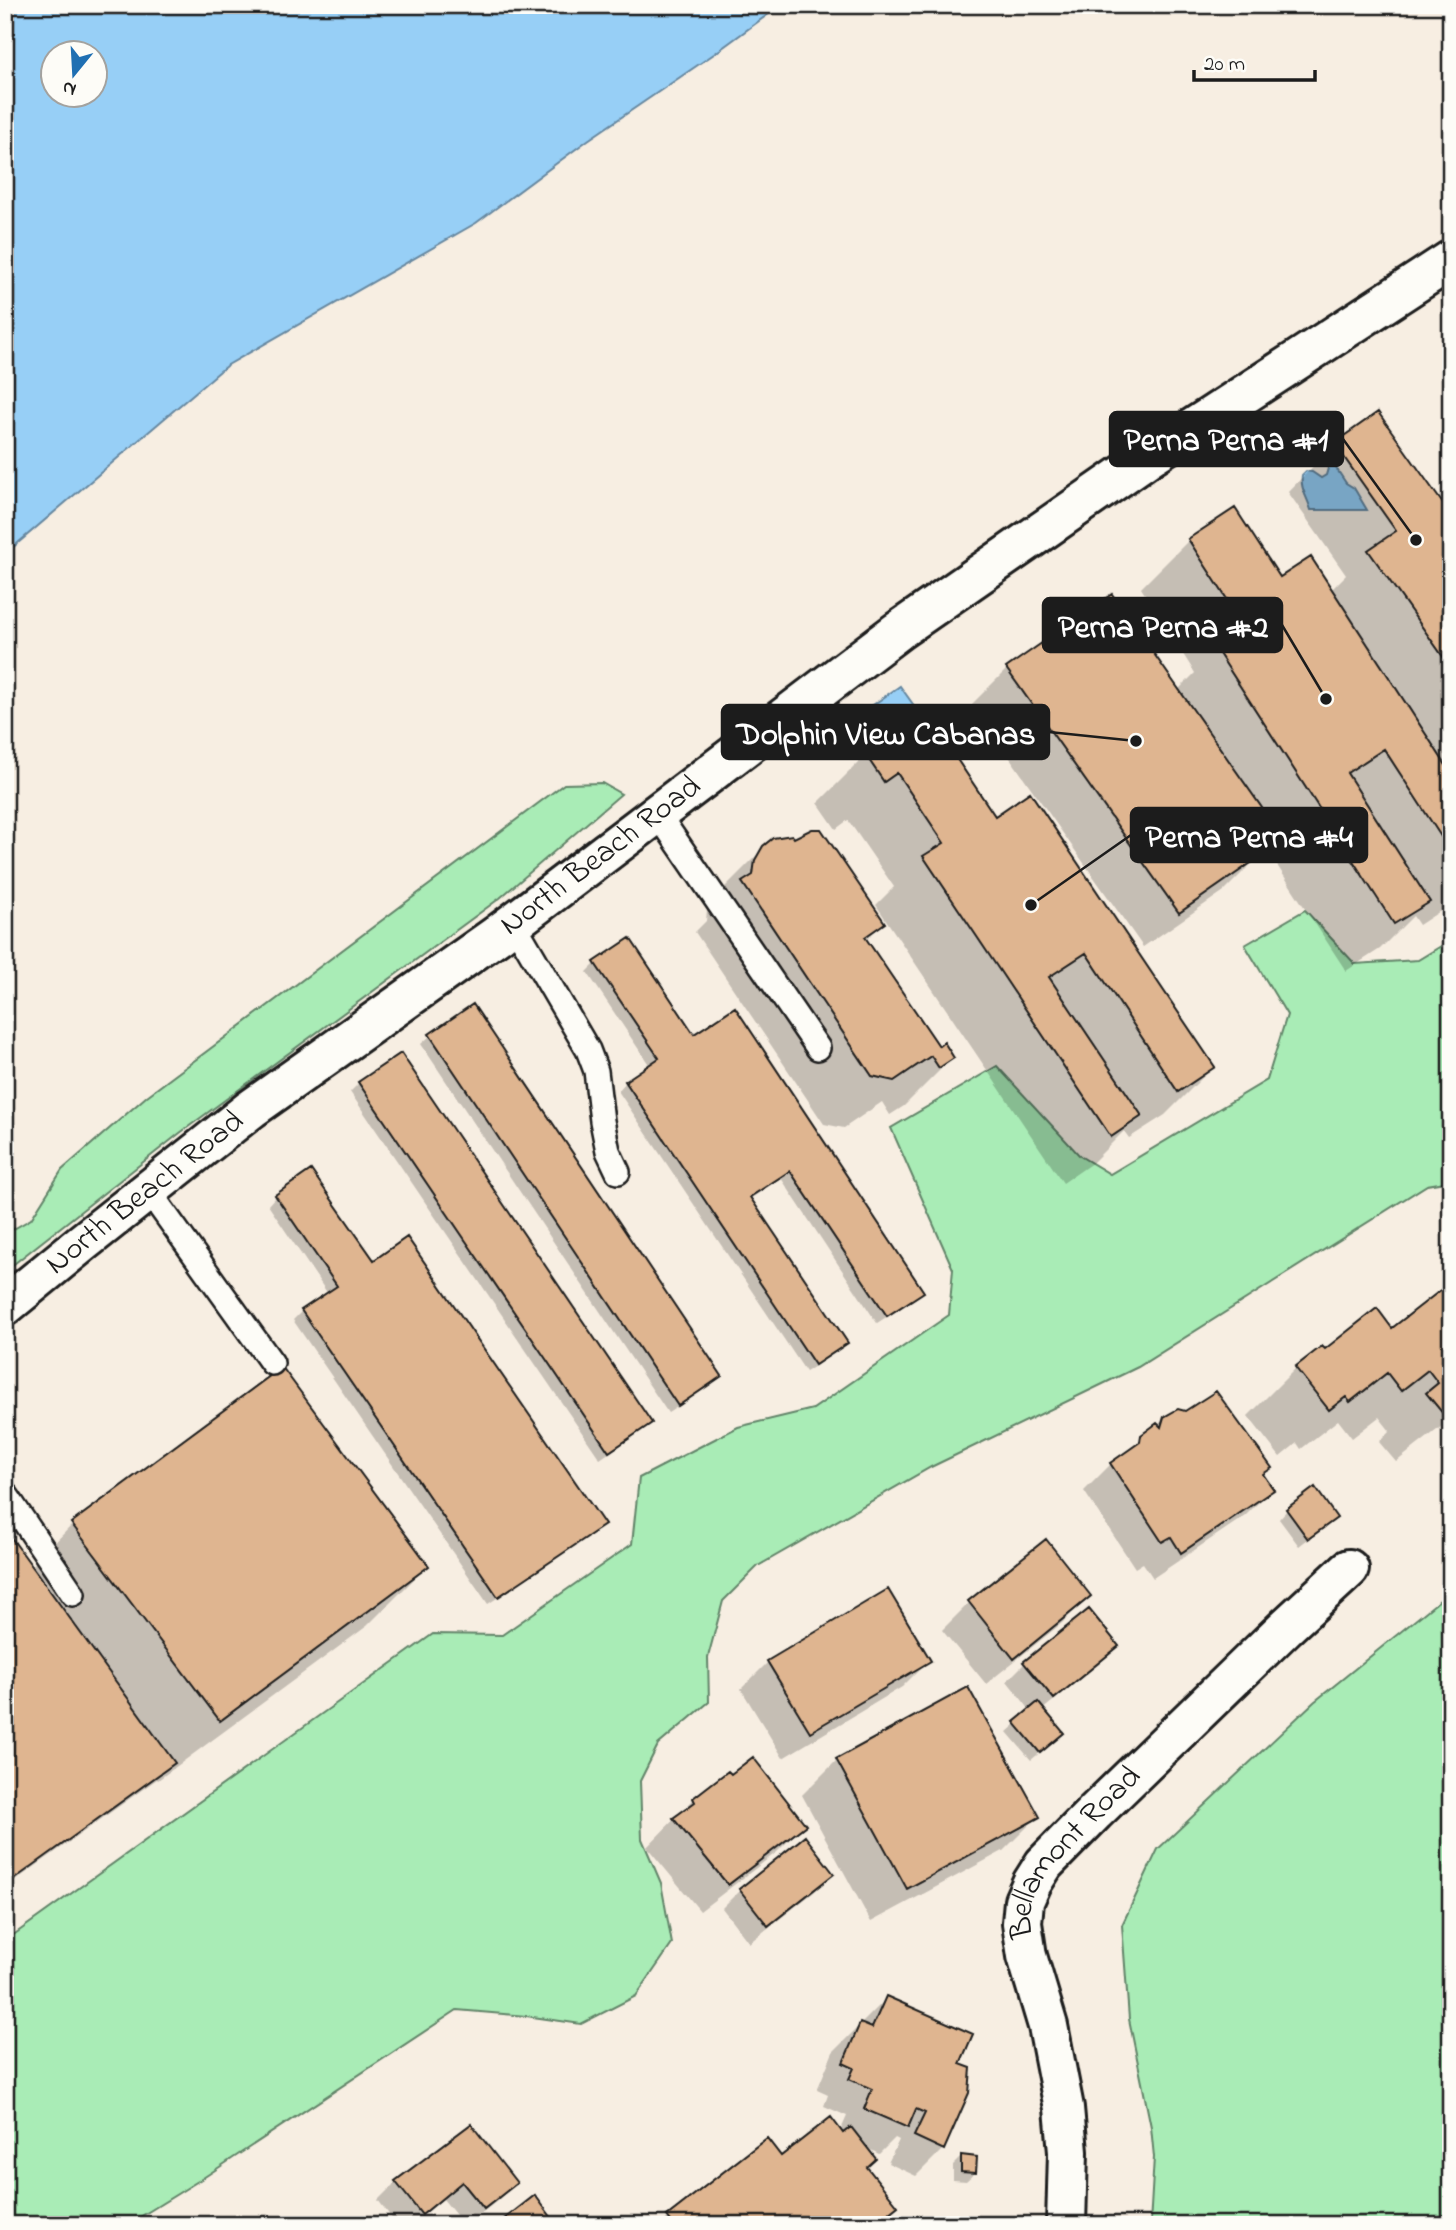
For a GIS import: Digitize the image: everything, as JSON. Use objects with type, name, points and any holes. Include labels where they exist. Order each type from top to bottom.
[{"type":"street","name":"North Beach Road","points":[[5,1306],[251,1109],[513,922],[898,631],[1153,454],[1451,260]]},
{"type":"street","name":"North Beach Road","points":[[1383,303],[1451,290]]},
{"type":"street","name":"Bellamont Road","points":[[1066,2225],[1068,2152],[1064,2108],[1048,2026],[1027,1956],[1022,1923],[1024,1901],[1044,1864],[1286,1627],[1349,1569]]},
{"type":"lane","points":[[657,813],[818,1048]]},
{"type":"lane","points":[[513,922],[588,1050],[597,1071],[608,1151],[618,1172]]},
{"type":"lane","points":[[148,1190],[272,1363]]},
{"type":"lane","points":[[5,1493],[73,1594]]},
{"type":"green space","points":[[602,783],[621,794],[500,898],[180,1133],[5,1271],[5,1234],[31,1219],[62,1170],[147,1096],[564,784]]},
{"type":"green space","points":[[1305,910],[1355,964],[1418,960],[1451,940],[1451,1181],[1427,1185],[1138,1367],[931,1467],[758,1566],[723,1601],[708,1657],[709,1702],[658,1745],[640,1781],[642,1839],[661,1883],[672,1944],[636,1996],[581,2024],[457,2010],[203,2178],[127,2225],[5,2225],[5,1941],[433,1634],[502,1635],[632,1544],[639,1478],[738,1427],[813,1409],[949,1315],[953,1269],[891,1128],[997,1066],[1080,1156],[1110,1174],[1267,1080],[1287,1015],[1245,945]]},
{"type":"green space","points":[[1451,1591],[1451,2225],[1150,2225],[1154,2157],[1151,2127],[1129,2019],[1122,1925],[1158,1849],[1314,1702]]},
{"type":"water","points":[[5,5],[781,5],[588,140],[476,223],[226,366],[5,554]]},
{"type":"water","points":[[1329,465],[1334,465],[1346,483],[1354,488],[1367,510],[1311,510],[1303,489],[1302,475],[1306,471],[1321,478],[1326,475]]},
{"type":"water","points":[[900,686],[915,707],[878,733],[863,712]]},
{"type":"building","points":[[1378,412],[1446,508],[1451,505],[1451,668],[1368,550],[1396,531],[1334,443]]},
{"type":"building","points":[[1235,508],[1280,577],[1311,557],[1451,773],[1451,852],[1384,749],[1347,773],[1430,902],[1394,924],[1216,649],[1247,630],[1188,539]]},
{"type":"building","points":[[1112,594],[1267,815],[1244,831],[1261,856],[1179,913],[1006,668]]},
{"type":"building","points":[[926,713],[995,816],[1030,792],[1215,1067],[1178,1092],[1086,953],[1049,977],[1142,1116],[1111,1137],[923,856],[944,843],[897,773],[884,782],[865,754]]},
{"type":"building","points":[[812,829],[821,829],[885,923],[865,937],[939,1046],[944,1042],[954,1058],[939,1068],[931,1056],[894,1081],[872,1076],[742,882],[753,875],[755,860],[763,846],[773,838],[792,835],[794,838]]},
{"type":"building","points":[[630,938],[694,1034],[735,1007],[924,1292],[887,1316],[790,1171],[750,1197],[848,1343],[815,1365],[625,1081],[659,1058],[594,962]]},
{"type":"building","points":[[473,1004],[722,1376],[678,1406],[429,1034]]},
{"type":"building","points":[[401,1053],[652,1423],[609,1452],[358,1082]]},
{"type":"building","points":[[311,1170],[374,1260],[407,1237],[605,1525],[498,1597],[301,1310],[337,1286],[275,1195]]},
{"type":"building","points":[[1451,1282],[1451,1411],[1445,1416],[1426,1393],[1438,1383],[1428,1370],[1401,1391],[1387,1373],[1350,1402],[1346,1397],[1329,1410],[1295,1367],[1322,1346],[1325,1349],[1377,1308],[1392,1328]]},
{"type":"building","points":[[282,1367],[429,1566],[220,1721],[71,1523]]},
{"type":"building","points":[[1216,1391],[1272,1468],[1263,1474],[1274,1490],[1181,1553],[1171,1537],[1162,1542],[1110,1463],[1140,1442],[1141,1435],[1157,1423],[1161,1427],[1164,1417],[1178,1409],[1185,1411]]},
{"type":"building","points":[[1315,1487],[1337,1518],[1308,1539],[1286,1509]]},
{"type":"building","points":[[5,1529],[175,1763],[9,1883],[5,1878]]},
{"type":"building","points":[[1046,1539],[1091,1596],[1014,1659],[968,1601]]},
{"type":"building","points":[[888,1589],[931,1661],[810,1732],[767,1661]]},
{"type":"building","points":[[1089,1609],[1119,1646],[1054,1699],[1023,1662]]},
{"type":"building","points":[[968,1687],[1040,1817],[907,1889],[836,1759]]},
{"type":"building","points":[[1038,1702],[1064,1733],[1040,1753],[1014,1722]]},
{"type":"building","points":[[753,1757],[806,1825],[728,1885],[673,1818],[695,1802],[693,1798],[728,1771],[731,1774]]},
{"type":"building","points":[[805,1836],[834,1874],[768,1926],[739,1889]]},
{"type":"building","points":[[886,1996],[973,2034],[960,2064],[971,2068],[969,2093],[944,2150],[914,2136],[925,2113],[916,2109],[908,2128],[864,2109],[872,2089],[849,2079],[854,2068],[843,2063],[860,2023],[872,2028]]},
{"type":"building","points":[[831,2117],[843,2133],[851,2127],[876,2159],[867,2167],[898,2206],[874,2225],[674,2225],[667,2216],[767,2138],[781,2156]]},
{"type":"building","points":[[471,2124],[517,2183],[484,2209],[462,2182],[422,2215],[395,2181]]},
{"type":"building","points":[[961,2155],[977,2157],[976,2173],[961,2172]]},
{"type":"building","points":[[535,2195],[557,2225],[506,2225],[503,2220]]},
{"type":"place","name":"Perna Perna #1","points":[[1416,540]]},
{"type":"place","name":"Perna Perna #2","points":[[1326,699]]},
{"type":"place","name":"Dolphin View Cabanas","points":[[1136,741]]},
{"type":"place","name":"Perna Perna #4","points":[[1031,905]]}]
